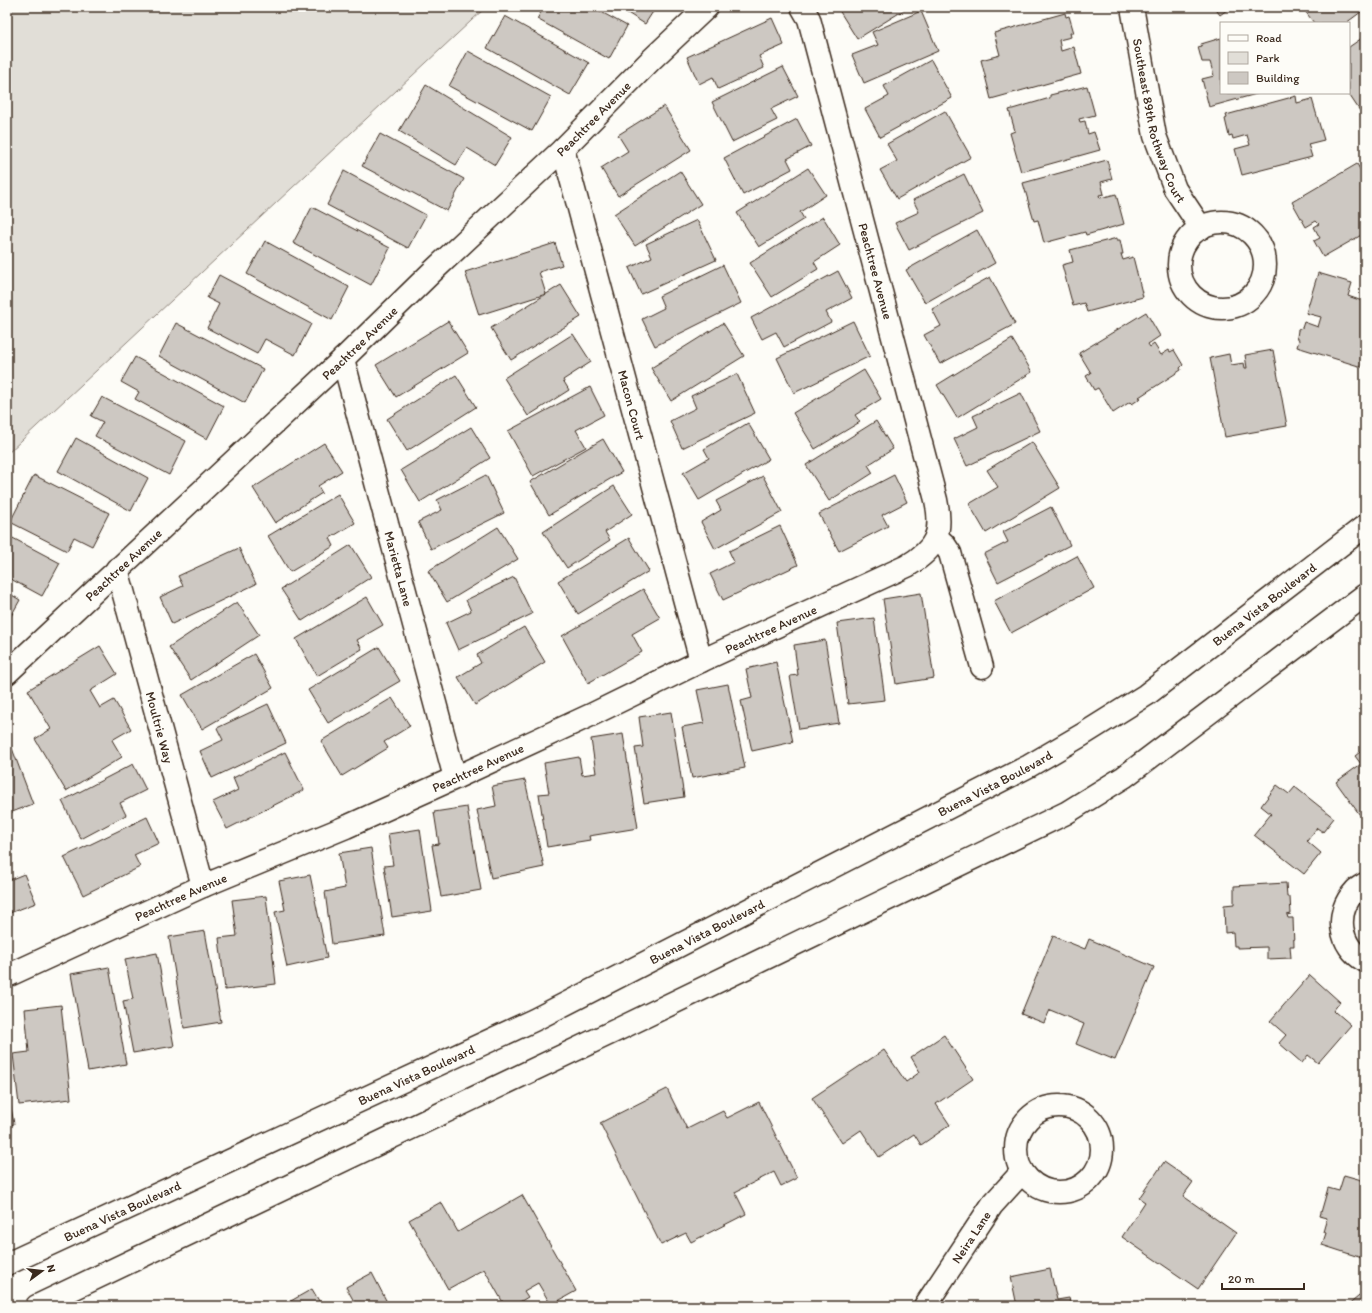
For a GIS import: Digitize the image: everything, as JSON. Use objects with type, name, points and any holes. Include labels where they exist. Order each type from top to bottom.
[{"type":"street","name":"Peachtree Avenue","points":[[7,673],[343,359],[433,271],[563,149],[651,60],[707,7]]},
{"type":"street","name":"Peachtree Avenue","points":[[7,976],[203,886],[346,827],[455,778],[593,714],[701,661],[908,566],[927,553],[936,537],[939,527],[939,514],[936,500],[809,19],[802,7]]},
{"type":"street","name":"Southeast 89th Rothway Court","points":[[1132,7],[1155,136],[1175,189],[1201,228]]},
{"type":"street","name":"Macon Court","points":[[563,149],[701,661]]},
{"type":"street","name":"Marietta Lane","points":[[343,359],[455,778]]},
{"type":"street","name":"Buena Vista Boulevard","points":[[7,1264],[534,1020],[1029,766],[1146,695],[1365,526]]},
{"type":"street","points":[[936,537],[944,544],[950,553],[982,667]]},
{"type":"street","name":"Moultrie Way","points":[[117,569],[203,886]]},
{"type":"street","points":[[37,1306],[635,1021],[1066,813],[1124,777],[1365,595]]},
{"type":"street","points":[[1365,884],[1355,890],[1346,903],[1342,917],[1342,932],[1348,946],[1358,957],[1365,961]]},
{"type":"street","name":"Neira Lane","points":[[925,1306],[992,1205],[1022,1172]]},
{"type":"green space","points":[[7,7],[486,7],[7,454]]},
{"type":"building","points":[[544,7],[592,7],[627,26],[609,59],[537,19]]},
{"type":"building","points":[[618,7],[656,7],[645,24]]},
{"type":"building","points":[[837,7],[909,7],[857,39]]},
{"type":"building","points":[[1214,7],[1231,7],[1220,15]]},
{"type":"building","points":[[1248,7],[1256,7],[1251,11]]},
{"type":"building","points":[[1302,7],[1365,7],[1365,9],[1347,22],[1313,22]]},
{"type":"building","points":[[921,11],[938,51],[864,83],[852,55],[878,45],[872,32]]},
{"type":"building","points":[[1065,13],[1066,17],[1069,16],[1074,33],[1070,33],[1071,37],[1059,40],[1061,51],[1074,47],[1081,74],[991,99],[981,60],[1000,55],[994,33]]},
{"type":"building","points":[[505,16],[589,63],[570,95],[487,48]]},
{"type":"building","points":[[772,18],[784,45],[759,56],[764,68],[718,89],[713,77],[699,84],[687,57]]},
{"type":"building","points":[[1365,36],[1365,112],[1362,114],[1349,94],[1350,94],[1350,46]]},
{"type":"building","points":[[1220,38],[1220,94],[1256,94],[1209,107],[1202,79],[1214,76],[1210,62],[1202,62],[1198,47],[1202,46],[1201,44]]},
{"type":"building","points":[[468,51],[551,97],[532,131],[449,86]]},
{"type":"building","points":[[931,60],[952,98],[880,137],[865,109],[889,96],[884,86]]},
{"type":"building","points":[[783,67],[798,96],[771,109],[777,120],[732,142],[712,102]]},
{"type":"building","points":[[426,85],[512,137],[495,165],[467,148],[456,165],[399,131]]},
{"type":"building","points":[[1087,86],[1095,115],[1079,119],[1080,122],[1085,121],[1088,134],[1094,132],[1100,150],[1021,172],[1010,133],[1015,131],[1009,110],[1050,98],[1050,95]]},
{"type":"building","points":[[1296,96],[1297,103],[1312,99],[1324,140],[1308,144],[1312,157],[1242,175],[1235,149],[1250,145],[1247,135],[1233,139],[1232,135],[1229,136],[1225,119],[1227,118],[1226,115]]},
{"type":"building","points":[[664,106],[691,150],[618,196],[601,168],[628,151],[618,135]]},
{"type":"building","points":[[945,111],[971,157],[897,199],[880,170],[897,161],[887,144]]},
{"type":"building","points":[[797,119],[811,146],[787,159],[792,169],[743,195],[724,158]]},
{"type":"building","points":[[380,134],[464,179],[447,211],[362,166]]},
{"type":"building","points":[[1107,160],[1112,179],[1101,182],[1104,194],[1099,195],[1100,198],[1116,194],[1124,224],[1086,235],[1085,232],[1044,243],[1038,220],[1034,221],[1023,183]]},
{"type":"building","points":[[1357,164],[1365,178],[1365,233],[1323,257],[1314,241],[1320,238],[1314,227],[1319,224],[1316,221],[1306,227],[1292,202]]},
{"type":"building","points":[[808,168],[826,195],[800,212],[804,219],[759,247],[737,213]]},
{"type":"building","points":[[344,171],[426,215],[408,248],[327,205]]},
{"type":"building","points":[[680,171],[701,204],[635,246],[614,214]]},
{"type":"building","points":[[964,174],[983,213],[909,250],[895,223],[919,212],[913,200]]},
{"type":"building","points":[[312,207],[390,248],[371,285],[293,243]]},
{"type":"building","points":[[823,217],[840,245],[814,262],[818,269],[772,297],[750,263]]},
{"type":"building","points":[[697,220],[716,260],[641,294],[629,268],[652,257],[646,244]]},
{"type":"building","points":[[977,230],[995,263],[925,303],[906,270]]},
{"type":"building","points":[[1117,238],[1117,240],[1120,240],[1123,260],[1133,257],[1143,297],[1087,312],[1084,303],[1073,306],[1062,265],[1073,262],[1070,250]]},
{"type":"building","points":[[265,241],[349,287],[332,320],[247,274]]},
{"type":"building","points":[[555,243],[562,265],[539,272],[546,294],[479,315],[465,272]]},
{"type":"building","points":[[723,265],[741,303],[655,346],[642,319],[664,308],[659,296]]},
{"type":"building","points":[[838,271],[852,298],[826,312],[831,322],[784,347],[776,332],[762,339],[751,318]]},
{"type":"building","points":[[1318,273],[1352,283],[1348,296],[1365,302],[1365,368],[1297,347],[1299,340],[1297,337],[1298,330],[1302,328],[1304,322],[1318,327],[1321,317],[1306,313]]},
{"type":"building","points":[[219,275],[311,324],[295,355],[265,339],[257,354],[207,328],[219,304],[207,298]]},
{"type":"building","points":[[990,277],[1015,324],[940,364],[924,335],[941,326],[932,309]]},
{"type":"building","points":[[561,285],[581,317],[511,360],[491,328]]},
{"type":"building","points":[[1146,312],[1160,336],[1148,344],[1150,347],[1154,344],[1161,355],[1169,350],[1170,352],[1174,350],[1183,365],[1180,368],[1181,370],[1139,397],[1141,398],[1132,404],[1130,402],[1113,413],[1098,388],[1094,390],[1086,376],[1091,373],[1079,353]]},
{"type":"building","points":[[448,321],[468,353],[396,397],[376,365]]},
{"type":"building","points":[[853,321],[870,356],[794,393],[777,358]]},
{"type":"building","points":[[176,323],[263,369],[245,403],[159,356]]},
{"type":"building","points":[[723,323],[744,356],[671,401],[651,368]]},
{"type":"building","points":[[573,334],[591,362],[563,380],[569,390],[528,416],[504,378]]},
{"type":"building","points":[[1012,339],[1032,372],[957,418],[937,385]]},
{"type":"building","points":[[1273,350],[1287,426],[1225,437],[1210,358],[1229,354],[1231,365],[1244,363],[1245,368],[1247,368],[1245,355]]},
{"type":"building","points":[[135,357],[224,406],[207,439],[135,399],[139,392],[121,382]]},
{"type":"building","points":[[864,370],[881,399],[855,415],[860,422],[815,449],[793,413]]},
{"type":"building","points":[[737,374],[755,413],[682,448],[670,421],[696,408],[691,396]]},
{"type":"building","points":[[456,375],[476,407],[407,451],[387,419]]},
{"type":"building","points":[[590,387],[604,415],[576,430],[586,447],[533,476],[508,431]]},
{"type":"building","points":[[1021,393],[1040,431],[967,466],[954,439],[978,427],[973,416]]},
{"type":"building","points":[[102,397],[186,441],[169,475],[95,436],[103,422],[91,416]]},
{"type":"building","points":[[876,421],[893,449],[868,465],[873,473],[829,501],[806,465]]},
{"type":"building","points":[[748,423],[769,459],[699,500],[683,473],[709,458],[704,449]]},
{"type":"building","points":[[471,427],[490,458],[420,502],[401,470]]},
{"type":"building","points":[[76,438],[148,478],[131,511],[58,471]]},
{"type":"building","points":[[603,439],[622,472],[549,515],[530,482]]},
{"type":"building","points":[[1032,442],[1060,488],[986,533],[969,504],[998,487],[987,470]]},
{"type":"building","points":[[324,443],[342,471],[318,486],[322,493],[275,523],[253,488]]},
{"type":"building","points":[[34,475],[109,513],[92,546],[74,537],[67,551],[10,522]]},
{"type":"building","points":[[486,475],[504,513],[431,549],[418,522],[442,510],[437,500]]},
{"type":"building","points":[[894,475],[907,502],[882,515],[888,526],[839,551],[819,514]]},
{"type":"building","points":[[763,476],[782,512],[715,549],[701,522],[721,510],[716,501]]},
{"type":"building","points":[[614,486],[632,514],[605,532],[610,540],[567,568],[543,532]]},
{"type":"building","points":[[338,494],[355,523],[330,538],[334,546],[290,572],[268,536]]},
{"type":"building","points":[[1051,507],[1070,545],[998,582],[984,554],[1008,542],[1003,532]]},
{"type":"building","points":[[780,526],[798,565],[723,600],[710,574],[734,562],[729,551]]},
{"type":"building","points":[[498,527],[518,559],[447,602],[428,571]]},
{"type":"building","points":[[7,535],[60,563],[42,596],[7,577]]},
{"type":"building","points":[[629,538],[649,571],[578,614],[558,581]]},
{"type":"building","points":[[351,545],[371,577],[302,621],[281,589]]},
{"type":"building","points":[[239,548],[256,584],[172,624],[160,597],[183,586],[178,576]]},
{"type":"building","points":[[1077,556],[1094,588],[1011,633],[994,601]]},
{"type":"building","points":[[514,577],[532,614],[458,650],[446,623],[471,611],[466,600]]},
{"type":"building","points":[[643,589],[660,618],[632,634],[642,652],[588,683],[562,636]]},
{"type":"building","points":[[7,592],[20,600],[7,623]]},
{"type":"building","points":[[921,593],[934,678],[896,684],[883,599]]},
{"type":"building","points":[[367,597],[383,625],[357,640],[362,649],[317,676],[296,639]]},
{"type":"building","points":[[237,602],[259,635],[191,680],[169,647]]},
{"type":"building","points":[[874,618],[885,700],[848,704],[837,623]]},
{"type":"building","points":[[524,627],[545,662],[475,705],[458,677],[481,663],[477,655]]},
{"type":"building","points":[[825,640],[839,723],[799,729],[790,676],[798,675],[794,645]]},
{"type":"building","points":[[100,646],[117,674],[90,691],[100,708],[114,700],[131,729],[112,740],[122,757],[66,791],[35,739],[51,729],[28,690]]},
{"type":"building","points":[[379,647],[400,681],[328,723],[308,690]]},
{"type":"building","points":[[254,654],[273,688],[202,729],[182,695]]},
{"type":"building","points":[[776,662],[793,742],[752,751],[741,701],[752,698],[746,669]]},
{"type":"building","points":[[728,684],[745,768],[692,778],[682,727],[704,723],[697,690]]},
{"type":"building","points":[[392,698],[410,726],[384,742],[388,748],[342,776],[321,741]]},
{"type":"building","points":[[268,704],[286,743],[212,778],[200,751],[223,740],[217,728]]},
{"type":"building","points":[[671,712],[684,797],[644,803],[635,748],[643,747],[639,717]]},
{"type":"building","points":[[623,734],[638,828],[589,836],[590,840],[547,847],[539,794],[549,793],[544,763],[579,757],[582,775],[596,773],[591,739]]},
{"type":"building","points":[[7,735],[33,804],[7,814]]},
{"type":"building","points":[[1365,748],[1365,822],[1336,782],[1361,764],[1355,756]]},
{"type":"building","points":[[285,752],[304,790],[227,829],[213,802],[238,790],[233,778]]},
{"type":"building","points":[[133,764],[146,790],[120,803],[126,815],[81,839],[62,801]]},
{"type":"building","points":[[525,780],[544,867],[491,878],[477,810],[496,806],[492,786]]},
{"type":"building","points":[[1277,785],[1289,794],[1295,787],[1334,818],[1323,832],[1317,828],[1307,841],[1321,853],[1304,874],[1254,835],[1271,814],[1261,806]]},
{"type":"building","points":[[467,807],[481,890],[441,897],[432,845],[439,844],[434,812]]},
{"type":"building","points":[[147,817],[159,843],[134,855],[140,867],[83,895],[64,857]]},
{"type":"building","points":[[420,829],[432,911],[392,917],[384,866],[393,865],[388,834]]},
{"type":"building","points":[[371,848],[385,936],[332,944],[325,892],[345,888],[339,853]]},
{"type":"building","points":[[24,874],[36,903],[7,914],[7,881]]},
{"type":"building","points":[[310,875],[327,958],[287,967],[275,912],[285,910],[279,881]]},
{"type":"building","points":[[1286,883],[1287,897],[1290,897],[1291,914],[1287,915],[1288,918],[1293,918],[1294,946],[1290,946],[1291,958],[1267,959],[1267,947],[1237,948],[1237,946],[1234,946],[1233,932],[1225,933],[1224,905],[1234,904],[1234,886]]},
{"type":"building","points":[[266,896],[276,984],[225,990],[219,938],[237,936],[232,900]]},
{"type":"building","points":[[205,931],[221,1022],[184,1028],[169,937]]},
{"type":"building","points":[[1053,936],[1085,949],[1089,939],[1154,967],[1115,1060],[1076,1044],[1084,1024],[1050,1010],[1044,1023],[1021,1014]]},
{"type":"building","points":[[157,953],[174,1046],[133,1053],[123,1001],[133,999],[125,959]]},
{"type":"building","points":[[109,967],[126,1064],[88,1071],[71,974]]},
{"type":"building","points":[[1310,975],[1340,1002],[1333,1011],[1351,1025],[1318,1063],[1308,1055],[1302,1063],[1279,1043],[1286,1035],[1270,1021]]},
{"type":"building","points":[[61,1005],[71,1099],[19,1105],[13,1054],[29,1052],[25,1009]]},
{"type":"building","points":[[944,1035],[973,1079],[936,1104],[950,1125],[921,1145],[914,1134],[879,1157],[861,1130],[842,1143],[812,1098],[884,1050],[906,1082],[920,1072],[911,1057]]},
{"type":"building","points":[[7,1085],[14,1124],[7,1126]]},
{"type":"building","points":[[667,1089],[687,1129],[723,1111],[727,1118],[759,1102],[797,1178],[781,1186],[774,1172],[735,1192],[746,1214],[691,1242],[686,1233],[661,1245],[600,1123]]},
{"type":"building","points":[[1164,1162],[1193,1182],[1183,1196],[1236,1233],[1198,1289],[1122,1237],[1145,1202],[1139,1198]]},
{"type":"building","points":[[1344,1175],[1365,1181],[1365,1259],[1322,1245],[1326,1233],[1323,1232],[1327,1218],[1320,1216],[1328,1188],[1339,1191]]},
{"type":"building","points":[[522,1195],[576,1291],[551,1305],[538,1283],[524,1291],[528,1297],[513,1306],[505,1306],[484,1269],[448,1289],[409,1220],[441,1202],[458,1232]]},
{"type":"building","points":[[1050,1269],[1057,1300],[1069,1298],[1071,1306],[1017,1306],[1011,1277]]},
{"type":"building","points":[[372,1273],[389,1306],[354,1306],[356,1305],[346,1287]]},
{"type":"building","points":[[312,1289],[322,1306],[282,1306]]},
{"type":"building","points":[[1364,1292],[1365,1306],[1347,1306]]}]
